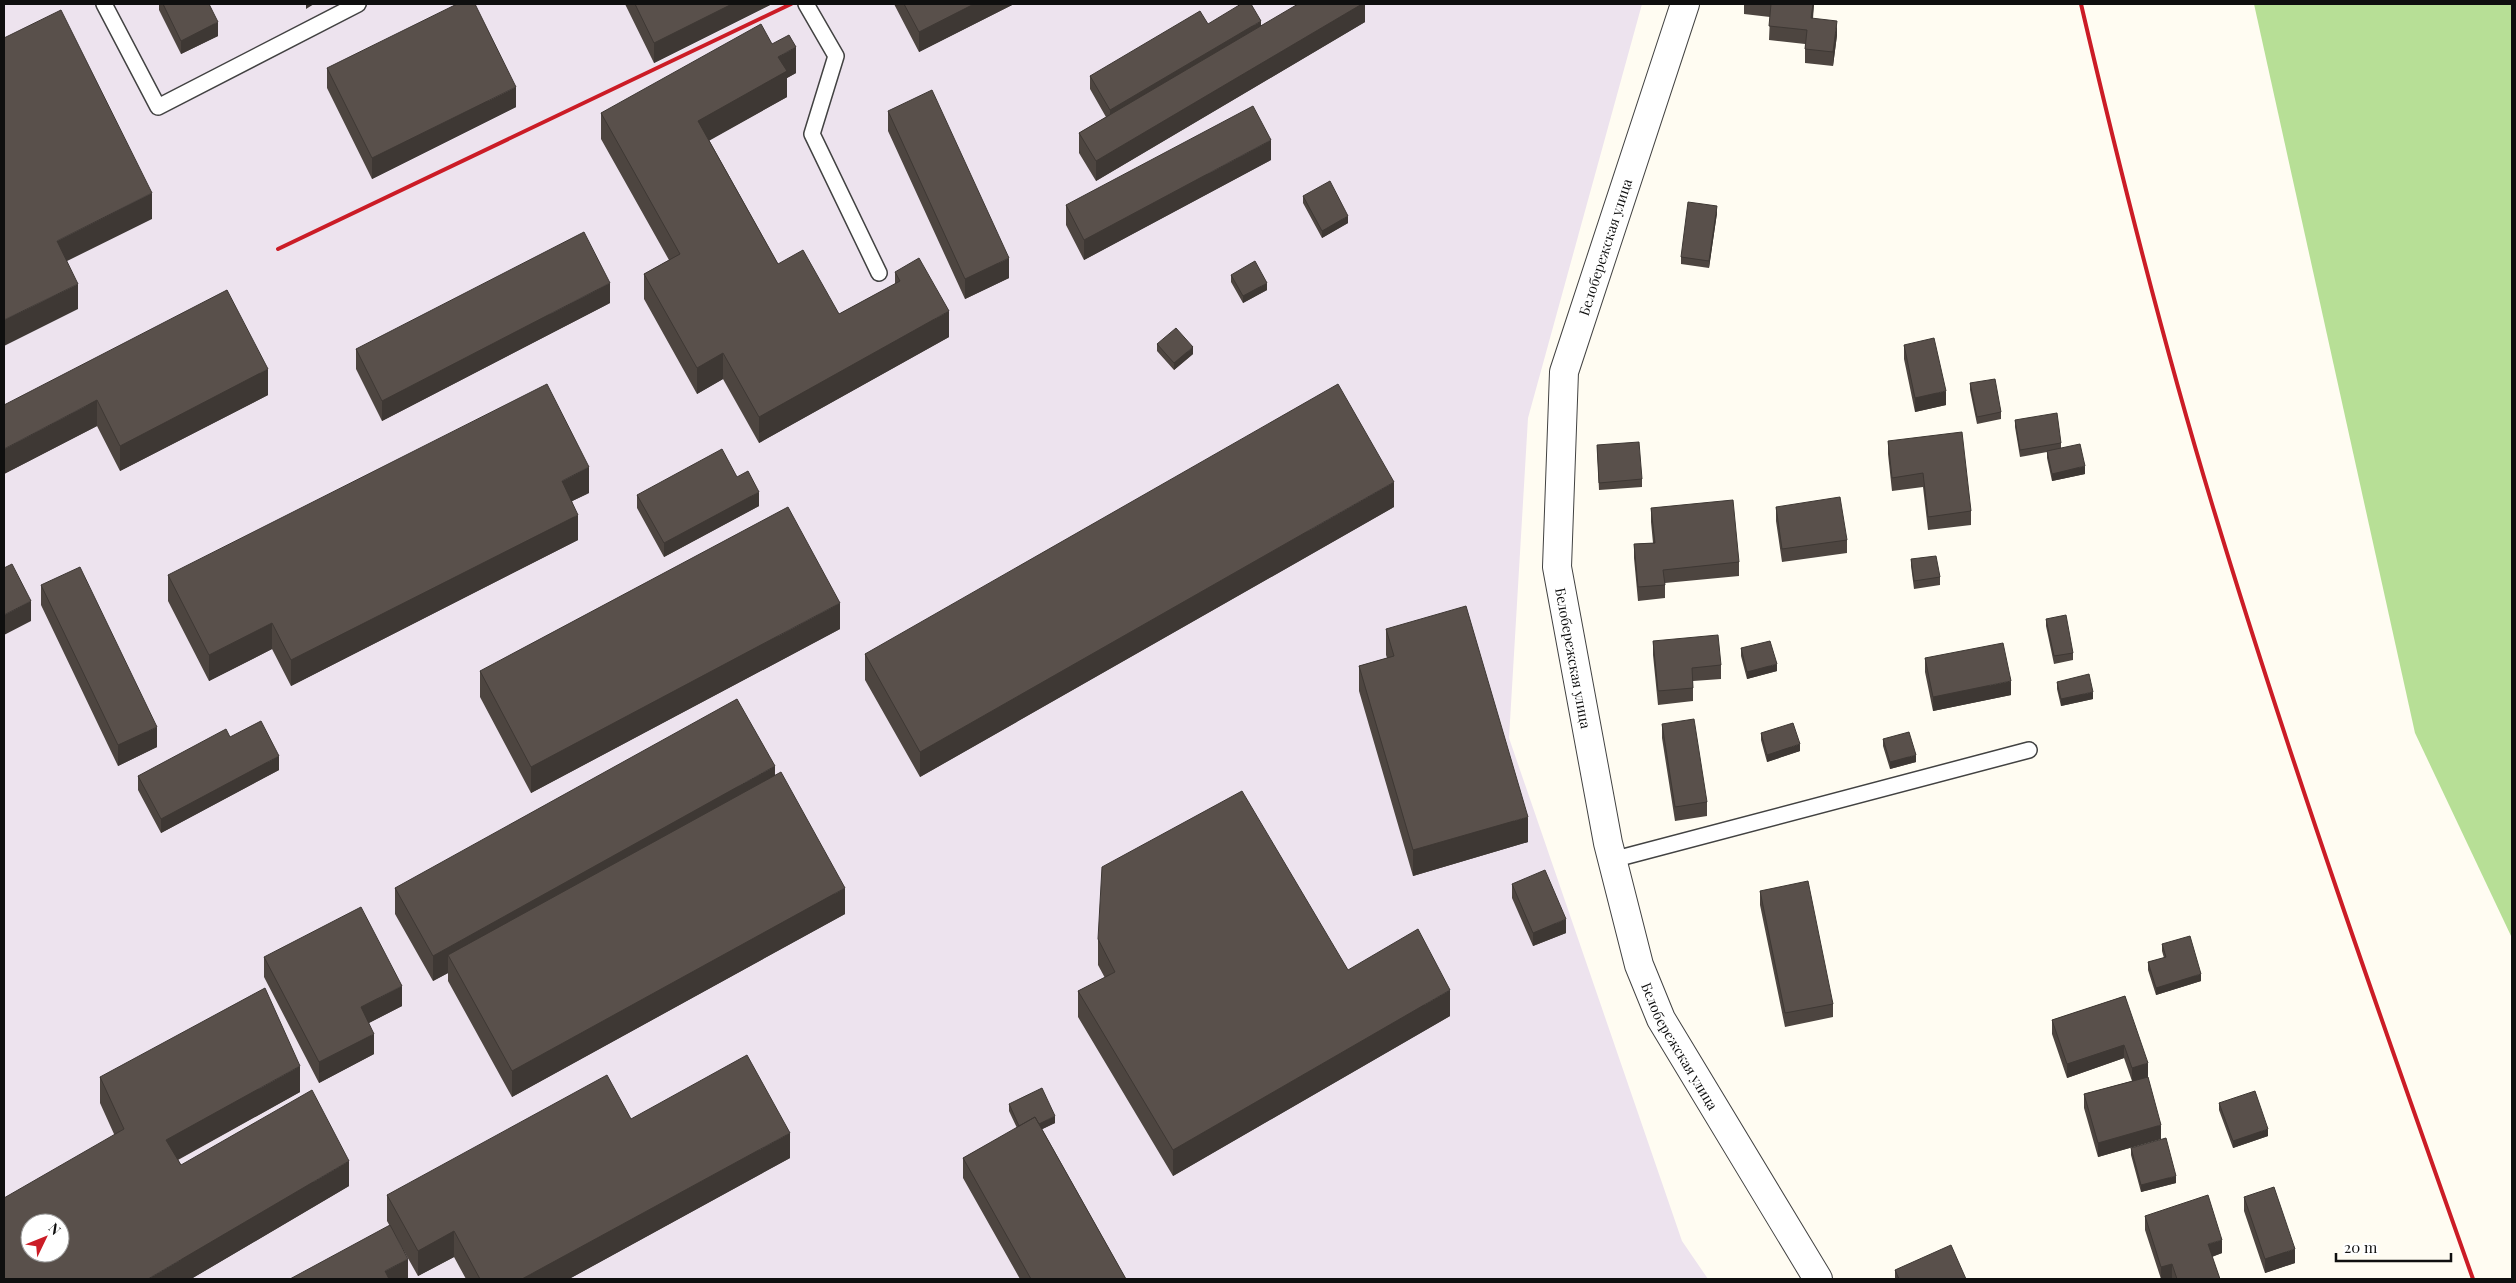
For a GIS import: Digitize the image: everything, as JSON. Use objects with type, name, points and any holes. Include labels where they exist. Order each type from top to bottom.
[{"type":"street","name":"Белобережская улица","points":[[1685,4],[1564,372],[1557,567],[1612,860],[1639,965],[1661,1019],[1818,1279]]},
{"type":"lane","points":[[104,4],[158,107],[358,4]]},
{"type":"lane","points":[[806,4],[836,56],[812,134],[879,274]]},
{"type":"lane","points":[[1612,860],[2029,750]]},
{"type":"shaded area","points":[[4,4],[1642,4],[1528,418],[1509,738],[1682,1241],[1708,1279],[4,1279]]},
{"type":"green space","points":[[2254,4],[2512,4],[2512,938],[2415,733]]},
{"type":"building","points":[[163,4],[209,4],[218,22],[181,41]]},
{"type":"building","points":[[457,4],[475,4],[516,87],[372,158],[327,68]]},
{"type":"building","points":[[635,4],[732,4],[654,43]]},
{"type":"building","points":[[904,4],[974,4],[919,32]]},
{"type":"building","points":[[1241,4],[1251,4],[1261,21],[1110,110],[1090,76],[1200,11],[1208,24]]},
{"type":"building","points":[[1298,4],[1362,4],[1096,161],[1079,133]]},
{"type":"building","points":[[1771,4],[1813,4],[1811,18],[1837,21],[1833,52],[1805,49],[1807,30],[1769,26]]},
{"type":"building","points":[[61,10],[152,193],[57,241],[78,284],[4,320],[4,38]]},
{"type":"building","points":[[761,24],[772,44],[789,35],[796,47],[778,57],[787,71],[698,121],[778,264],[803,250],[839,314],[900,281],[895,272],[919,258],[949,311],[759,417],[723,353],[697,368],[644,274],[680,254],[601,113]]},
{"type":"building","points":[[932,90],[1009,258],[965,279],[888,111]]},
{"type":"building","points":[[1253,106],[1271,140],[1084,240],[1066,205]]},
{"type":"building","points":[[1330,181],[1348,216],[1322,231],[1303,196]]},
{"type":"building","points":[[1688,202],[1717,206],[1709,261],[1681,257]]},
{"type":"building","points":[[584,232],[610,283],[382,401],[356,349]]},
{"type":"building","points":[[1255,261],[1267,283],[1243,296],[1231,275]]},
{"type":"building","points":[[227,290],[268,369],[120,446],[97,400],[4,449],[4,405]]},
{"type":"building","points":[[1176,328],[1193,347],[1174,363],[1157,344]]},
{"type":"building","points":[[1934,338],[1946,391],[1915,398],[1904,345]]},
{"type":"building","points":[[1995,379],[2001,412],[1977,417],[1970,383]]},
{"type":"building","points":[[547,384],[589,467],[562,481],[578,515],[291,660],[272,623],[209,655],[168,575]]},
{"type":"building","points":[[1338,384],[1394,482],[920,752],[865,654]]},
{"type":"building","points":[[2057,413],[2061,443],[2020,450],[2015,420]]},
{"type":"building","points":[[1962,432],[1971,511],[1928,517],[1923,473],[1892,478],[1888,441]]},
{"type":"building","points":[[1639,442],[1642,479],[1599,483],[1597,445]]},
{"type":"building","points":[[2080,444],[2085,466],[2052,474],[2047,451]]},
{"type":"building","points":[[722,449],[737,477],[748,471],[759,492],[664,543],[637,495]]},
{"type":"building","points":[[1840,497],[1847,540],[1782,549],[1776,507]]},
{"type":"building","points":[[1733,500],[1739,562],[1663,570],[1665,585],[1638,587],[1634,544],[1655,543],[1651,508]]},
{"type":"building","points":[[788,507],[840,603],[531,767],[480,671]]},
{"type":"building","points":[[1936,556],[1940,577],[1914,581],[1911,559]]},
{"type":"building","points":[[12,564],[31,601],[4,615],[4,568]]},
{"type":"building","points":[[80,567],[157,727],[118,745],[41,585]]},
{"type":"building","points":[[1466,606],[1528,817],[1413,850],[1359,666],[1394,656],[1386,629]]},
{"type":"building","points":[[2066,615],[2073,653],[2054,656],[2046,619]]},
{"type":"building","points":[[1718,635],[1721,665],[1692,668],[1693,688],[1658,691],[1653,641]]},
{"type":"building","points":[[1770,641],[1777,664],[1747,672],[1741,648]]},
{"type":"building","points":[[2003,643],[2011,681],[1933,697],[1925,658]]},
{"type":"building","points":[[2089,674],[2093,692],[2061,699],[2057,682]]},
{"type":"building","points":[[737,699],[775,766],[433,956],[395,888]]},
{"type":"building","points":[[1694,719],[1707,802],[1675,807],[1662,724]]},
{"type":"building","points":[[261,721],[279,756],[161,819],[138,776],[226,729],[230,737]]},
{"type":"building","points":[[1793,723],[1800,744],[1767,755],[1761,733]]},
{"type":"building","points":[[1909,732],[1916,755],[1890,762],[1883,739]]},
{"type":"building","points":[[781,772],[845,888],[512,1071],[448,955]]},
{"type":"building","points":[[1242,791],[1348,970],[1418,929],[1450,990],[1173,1150],[1078,991],[1115,972],[1098,939],[1102,867]]},
{"type":"building","points":[[1545,870],[1566,919],[1533,933],[1512,884]]},
{"type":"building","points":[[1808,881],[1833,1004],[1785,1013],[1760,891]]},
{"type":"building","points":[[361,907],[402,986],[361,1007],[374,1034],[319,1062],[264,957]]},
{"type":"building","points":[[2190,936],[2201,974],[2156,988],[2148,962],[2166,957],[2162,944]]},
{"type":"building","points":[[265,988],[300,1066],[166,1140],[181,1165],[312,1090],[349,1161],[148,1279],[4,1279],[4,1198],[124,1129],[100,1077]]},
{"type":"building","points":[[2125,996],[2148,1063],[2132,1068],[2124,1045],[2067,1064],[2052,1020]]},
{"type":"building","points":[[747,1055],[790,1133],[522,1279],[480,1279],[454,1231],[418,1251],[387,1195],[607,1075],[631,1119]]},
{"type":"building","points":[[2148,1077],[2161,1125],[2098,1143],[2084,1094]]},
{"type":"building","points":[[1042,1088],[1055,1116],[1039,1124],[1035,1117],[1019,1126],[1009,1104]]},
{"type":"building","points":[[2255,1091],[2268,1129],[2233,1141],[2219,1103]]},
{"type":"building","points":[[1035,1117],[1126,1279],[1031,1279],[963,1158]]},
{"type":"building","points":[[2166,1138],[2176,1176],[2141,1185],[2131,1148]]},
{"type":"building","points":[[2274,1187],[2295,1249],[2265,1259],[2244,1197]]},
{"type":"building","points":[[2208,1195],[2222,1240],[2208,1244],[2220,1279],[2177,1279],[2172,1264],[2161,1267],[2145,1216]]},
{"type":"building","points":[[390,1225],[408,1259],[385,1271],[389,1279],[290,1279]]},
{"type":"building","points":[[1951,1245],[1966,1279],[1899,1279],[1895,1270]]},
{"type":"railway","points":[[278,249],[791,4]]},
{"type":"railway","points":[[2081,4],[2142,255],[2176,380],[2242,602],[2371,990],[2473,1279]]}]
